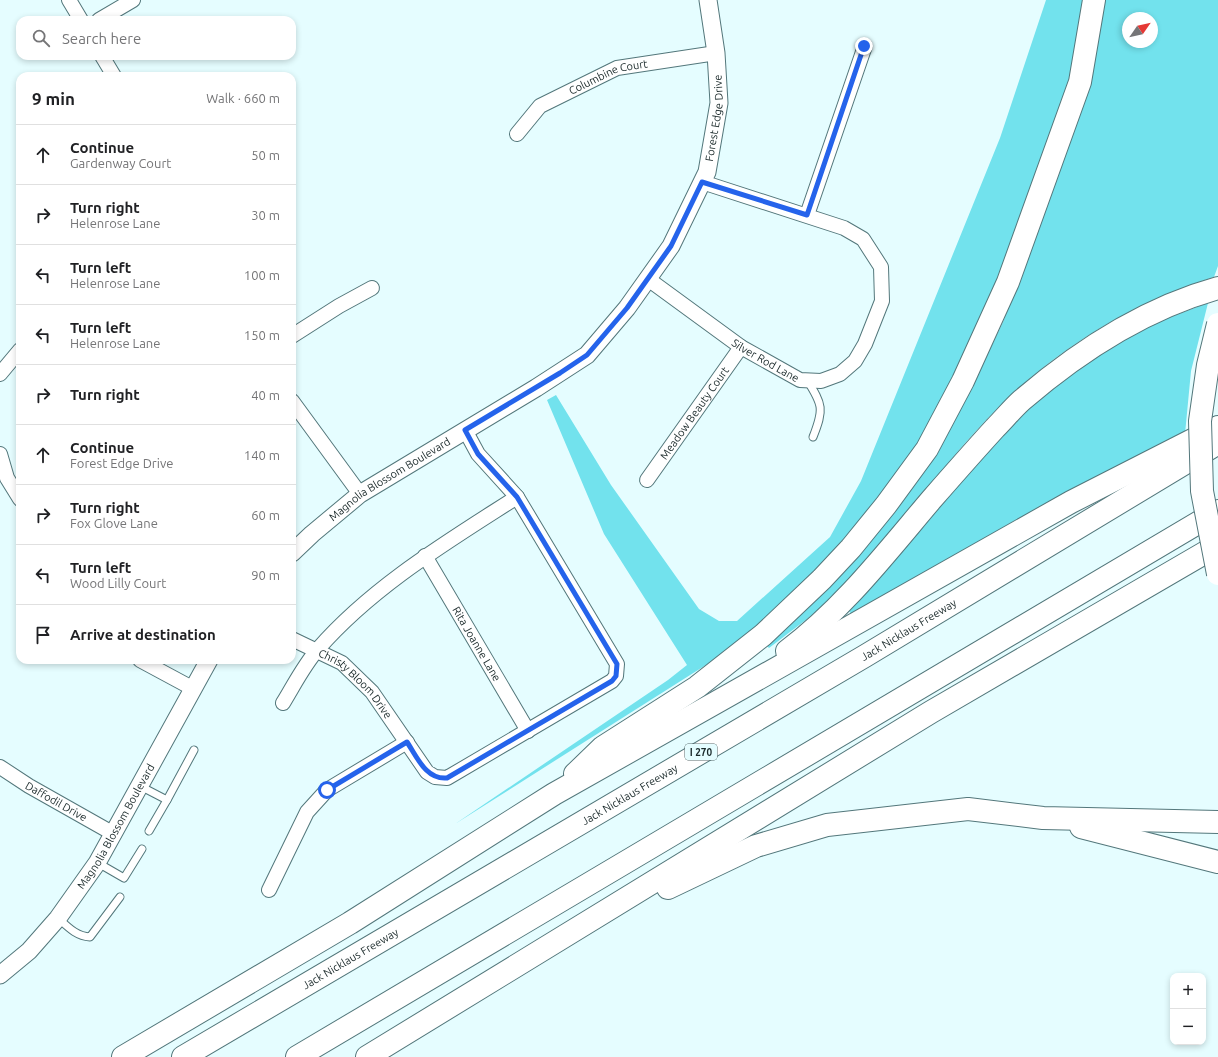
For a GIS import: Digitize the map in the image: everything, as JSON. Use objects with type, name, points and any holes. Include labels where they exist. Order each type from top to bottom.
[{"type":"highway","points":[[554,794],[603,746],[697,687],[763,635],[822,579],[851,548],[886,505],[927,450],[963,381],[1008,282],[1080,82],[1094,0]]},
{"type":"highway","points":[[719,702],[804,638],[871,573],[931,500],[1022,400],[1100,342],[1149,314],[1198,294],[1218,288]]},
{"type":"highway","points":[[1218,324],[1208,365],[1200,420],[1202,491],[1218,574]]},
{"type":"highway","points":[[123,1057],[350,923],[554,794],[1071,502],[1218,427]]},
{"type":"highway","name":"Jack Nicklaus Freeway","points":[[183,1057],[865,656],[1218,443]]},
{"type":"highway","points":[[297,1057],[1218,511]]},
{"type":"highway","points":[[367,1057],[931,712],[1218,545]]},
{"type":"highway","points":[[412,1030],[684,880],[756,846],[827,825],[968,809],[1042,818],[1218,822]]},
{"type":"highway","points":[[1042,818],[1218,862]]},
{"type":"street","points":[[69,0],[79,16]]},
{"type":"street","points":[[107,16],[133,0]]},
{"type":"street","name":"Forest Edge Drive","points":[[536,388],[587,355],[627,308],[671,246],[707,172],[719,103],[716,53],[708,0]]},
{"type":"street","points":[[702,182],[807,215],[864,46]]},
{"type":"street","name":"Columbine Court","points":[[517,134],[540,106],[617,68],[716,53]]},
{"type":"street","points":[[104,60],[112,72]]},
{"type":"street","name":"Silver Rod Lane","points":[[648,279],[741,347],[800,380],[821,381],[840,374],[855,361],[865,344],[882,301],[881,267],[863,239],[844,228],[807,215]]},
{"type":"street","points":[[296,333],[339,306],[372,288]]},
{"type":"street","name":"Meadow Beauty Court","points":[[647,480],[741,347]]},
{"type":"street","points":[[0,374],[16,355]]},
{"type":"street","name":"Magnolia Blossom Boulevard","points":[[296,549],[360,494],[536,388]]},
{"type":"street","points":[[296,406],[360,494]]},
{"type":"street","points":[[282,703],[317,650],[377,593],[425,556],[517,497],[478,454],[465,430]]},
{"type":"street","points":[[0,454],[7,478],[16,493]]},
{"type":"street","name":"Christy Bloom Drive","points":[[296,641],[342,663],[372,692],[427,772],[435,777],[447,778],[612,681],[618,670],[617,664],[517,497]]},
{"type":"street","name":"Rita Joanne Lane","points":[[425,556],[528,731]]},
{"type":"street","points":[[147,664],[192,688]]},
{"type":"street","name":"Magnolia Blossom Boulevard","points":[[0,975],[29,951],[58,918],[98,863],[206,664]]},
{"type":"street","points":[[269,890],[307,812],[327,790],[407,742]]},
{"type":"street","name":"Daffodil Drive","points":[[0,767],[28,786],[114,834]]},
{"type":"lane","points":[[806,380],[820,400],[821,409],[818,424],[813,437]]},
{"type":"lane","points":[[149,831],[194,750]]},
{"type":"lane","points":[[140,786],[167,800]]},
{"type":"lane","points":[[98,863],[124,878],[142,849]]},
{"type":"lane","points":[[58,918],[73,932],[90,937],[120,896]]},
{"type":"shaded area","points":[[1046,0],[1087,0],[1067,97],[998,291],[935,419],[863,521],[772,615],[728,651],[455,824],[668,680],[687,665],[604,534],[547,400],[556,395],[611,485],[699,609],[719,621],[737,621],[830,537],[861,481],[1000,138]]},
{"type":"shaded area","points":[[1103,0],[1218,0],[1218,266],[1214,277],[1126,313],[1072,346],[1022,385],[958,451],[882,545],[841,589],[806,620],[769,648],[765,644],[943,438],[969,393],[1003,322],[1068,144]]},
{"type":"shaded area","points":[[1208,303],[1191,371],[1185,434],[1014,521],[852,615],[849,611],[870,589],[1004,432],[1038,400],[1074,371],[1113,345],[1160,321]]},
{"type":"route","points":[[327,790],[407,742],[427,772],[435,777],[447,778],[612,681],[616,676],[618,670],[617,664],[517,497],[478,454],[465,430],[587,355],[627,308],[671,246],[702,182],[807,215],[864,46]]}]
